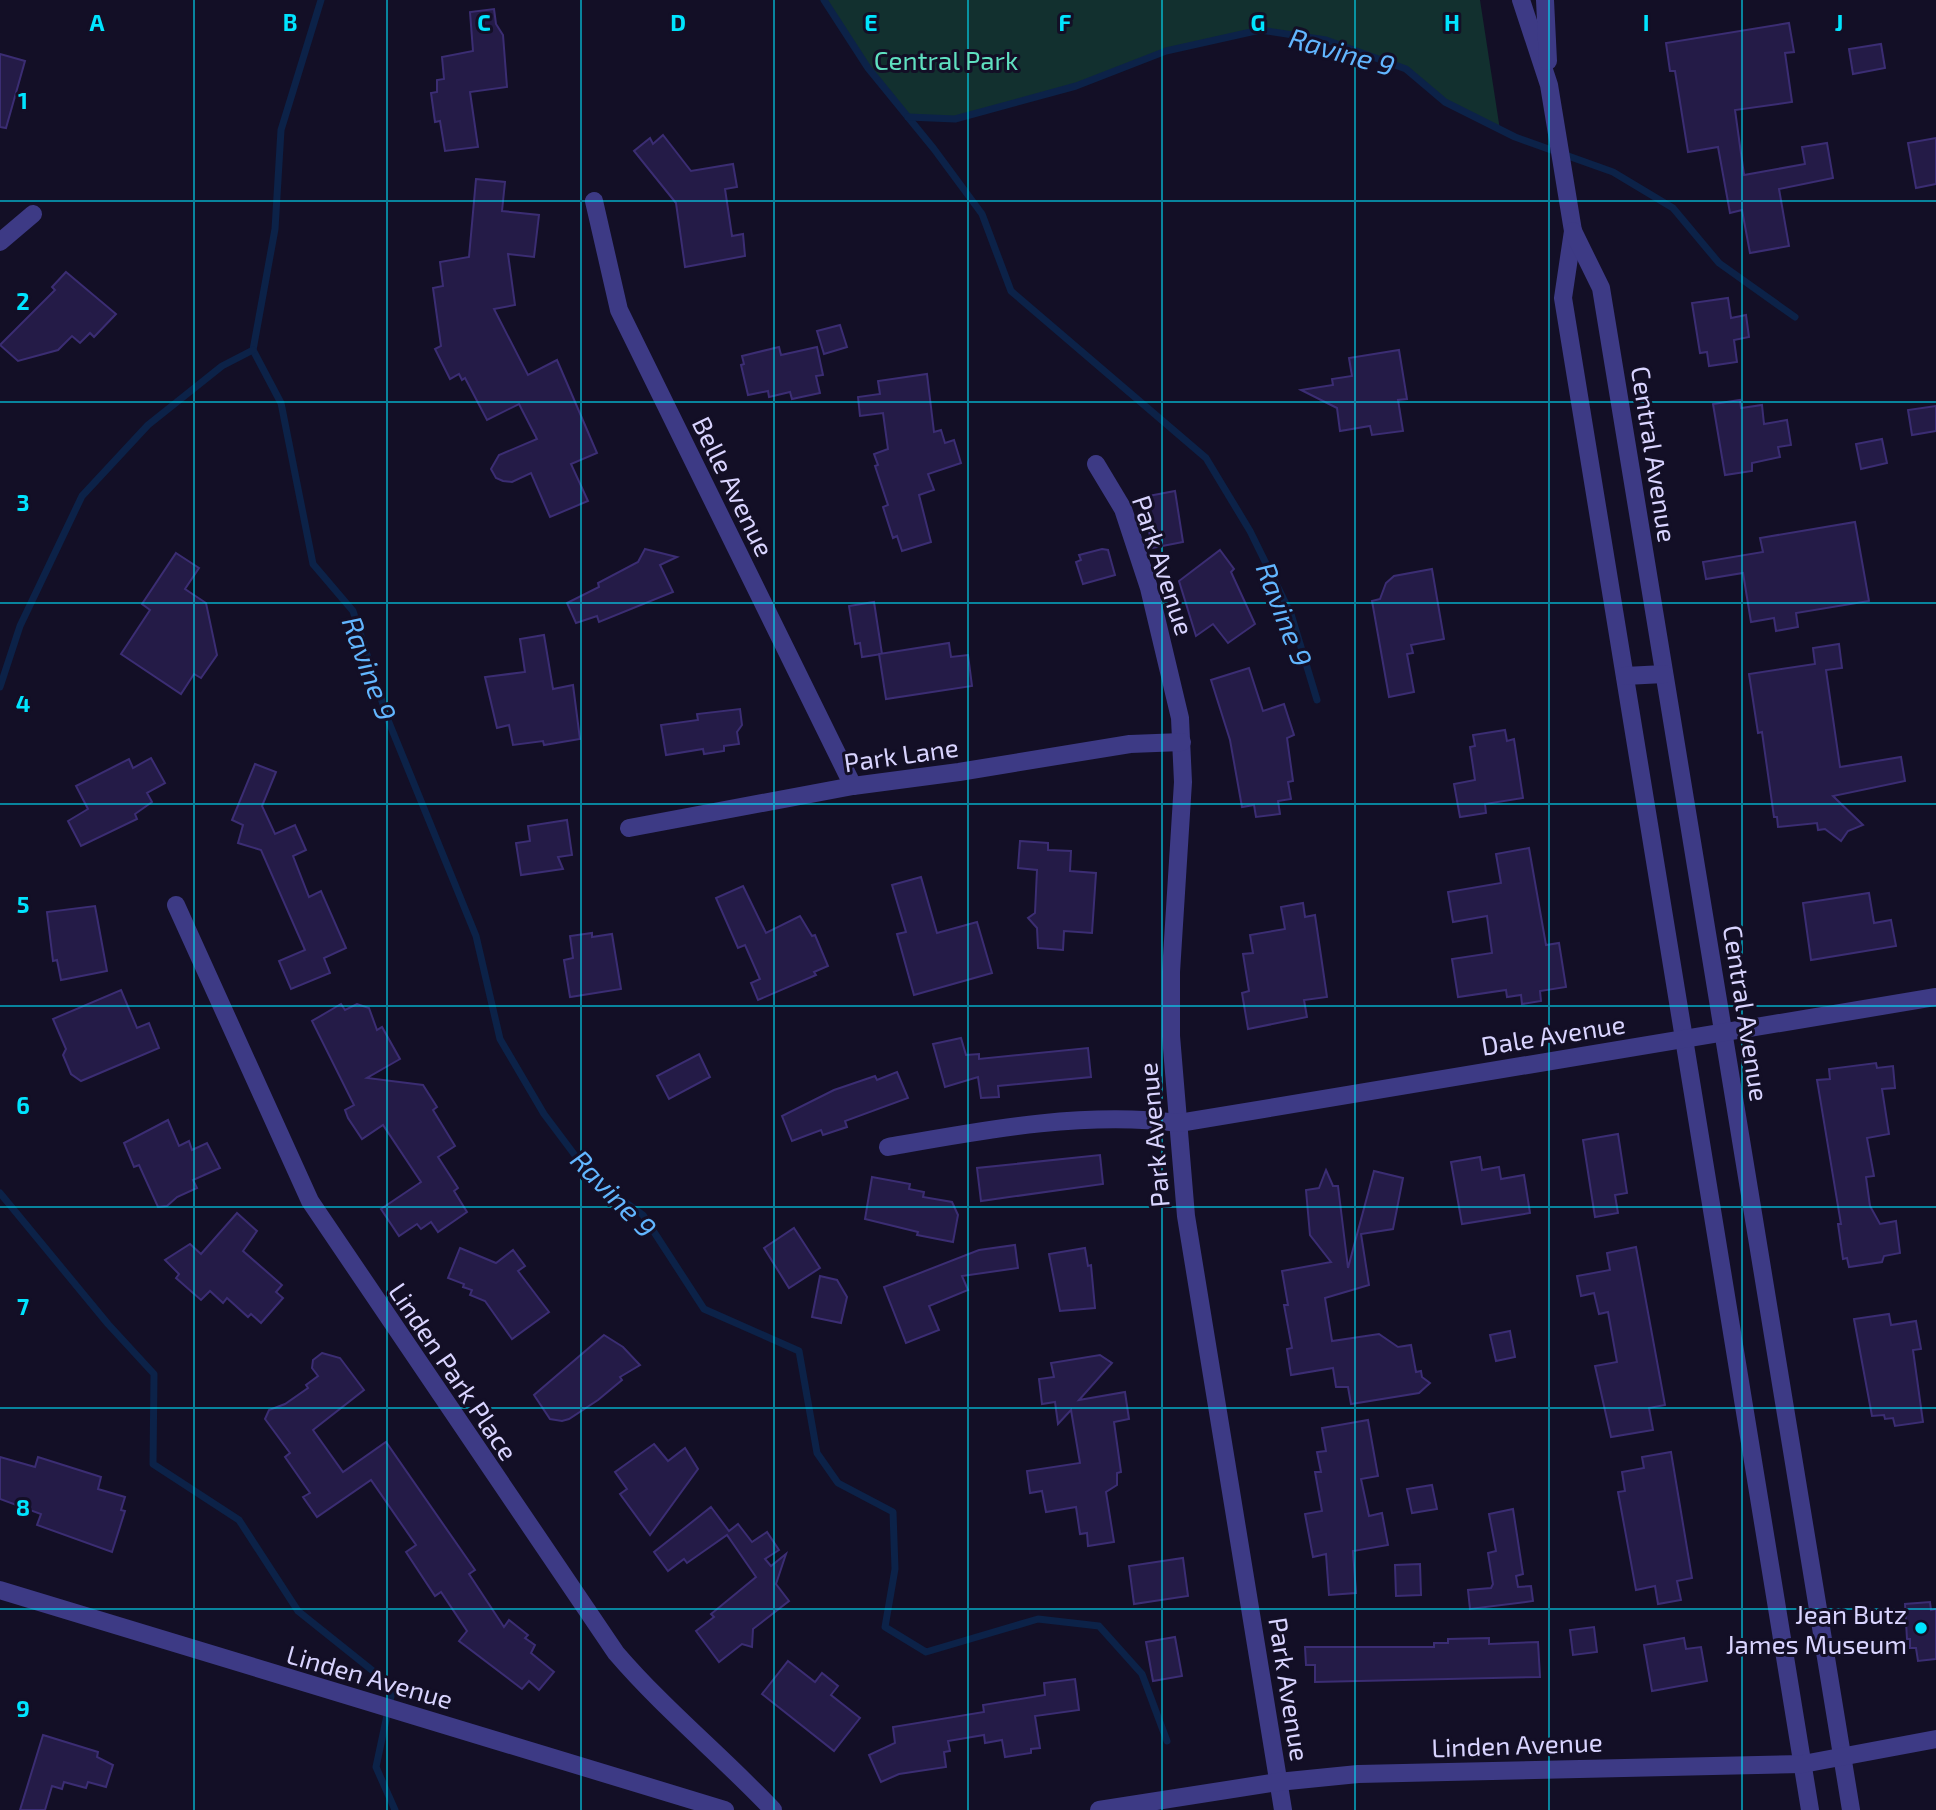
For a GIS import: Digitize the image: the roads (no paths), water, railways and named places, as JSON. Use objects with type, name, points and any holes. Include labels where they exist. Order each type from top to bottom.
[{"type":"street","name":"Central Avenue","points":[[1521,0],[1551,94]]},
{"type":"street","name":"Central Avenue","points":[[1545,0],[1551,94],[1573,231],[1601,288],[1851,1810]]},
{"type":"street","name":"Belle Avenue","points":[[594,201],[619,310],[853,786]]},
{"type":"street","points":[[0,242],[33,214]]},
{"type":"street","name":"Central Avenue","points":[[1573,231],[1563,298],[1810,1810]]},
{"type":"street","name":"Park Avenue","points":[[1096,464],[1123,509],[1149,588],[1180,718],[1183,782],[1171,972],[1171,1036],[1186,1216],[1283,1810]]},
{"type":"street","points":[[1625,676],[1664,674]]},
{"type":"street","name":"Park Lane","points":[[629,828],[853,786],[1130,744],[1182,742]]},
{"type":"street","name":"Linden Park Place","points":[[176,905],[295,1174],[349,1264],[616,1653],[653,1696],[773,1810]]},
{"type":"street","name":"Dale Avenue","points":[[888,1147],[983,1130],[1056,1121],[1149,1119],[1179,1123],[1936,997]]},
{"type":"street","name":"Linden Avenue","points":[[0,1590],[321,1690],[725,1810]]},
{"type":"street","name":"Linden Avenue","points":[[1099,1810],[1278,1782],[1358,1774],[1803,1764],[1936,1739]]},
{"type":"waterway","name":"Ravine 9","points":[[321,0],[281,130],[275,229],[253,350],[281,403],[313,564],[353,611],[388,720],[476,936],[500,1039],[544,1114],[592,1178],[643,1215],[704,1309],[799,1351],[817,1453],[838,1483],[893,1512],[895,1569],[885,1627],[926,1652],[1038,1619],[1099,1626],[1142,1674],[1167,1741]]},
{"type":"waterway","name":"Ravine 9","points":[[824,0],[868,68],[934,149],[982,214],[1011,291],[1206,458],[1250,531],[1291,614],[1317,700]]},
{"type":"waterway","name":"Ravine 9","points":[[908,117],[955,119],[1076,86],[1166,51],[1260,30],[1326,40],[1406,69],[1445,102],[1515,137],[1613,172],[1673,208],[1719,263],[1795,317]]},
{"type":"waterway","name":"Ravine 9","points":[[0,687],[20,626],[82,496],[148,425],[222,366],[253,350]]},
{"type":"waterway","name":"Ravine 9","points":[[0,1193],[108,1324],[154,1374],[153,1464],[239,1520],[298,1611],[393,1687],[376,1767],[395,1810]]},
{"type":"place","name":"Jean Butz James Museum","points":[[1921,1628]]},
{"type":"park label","name":"Central Park","points":[[946,59]]}]
